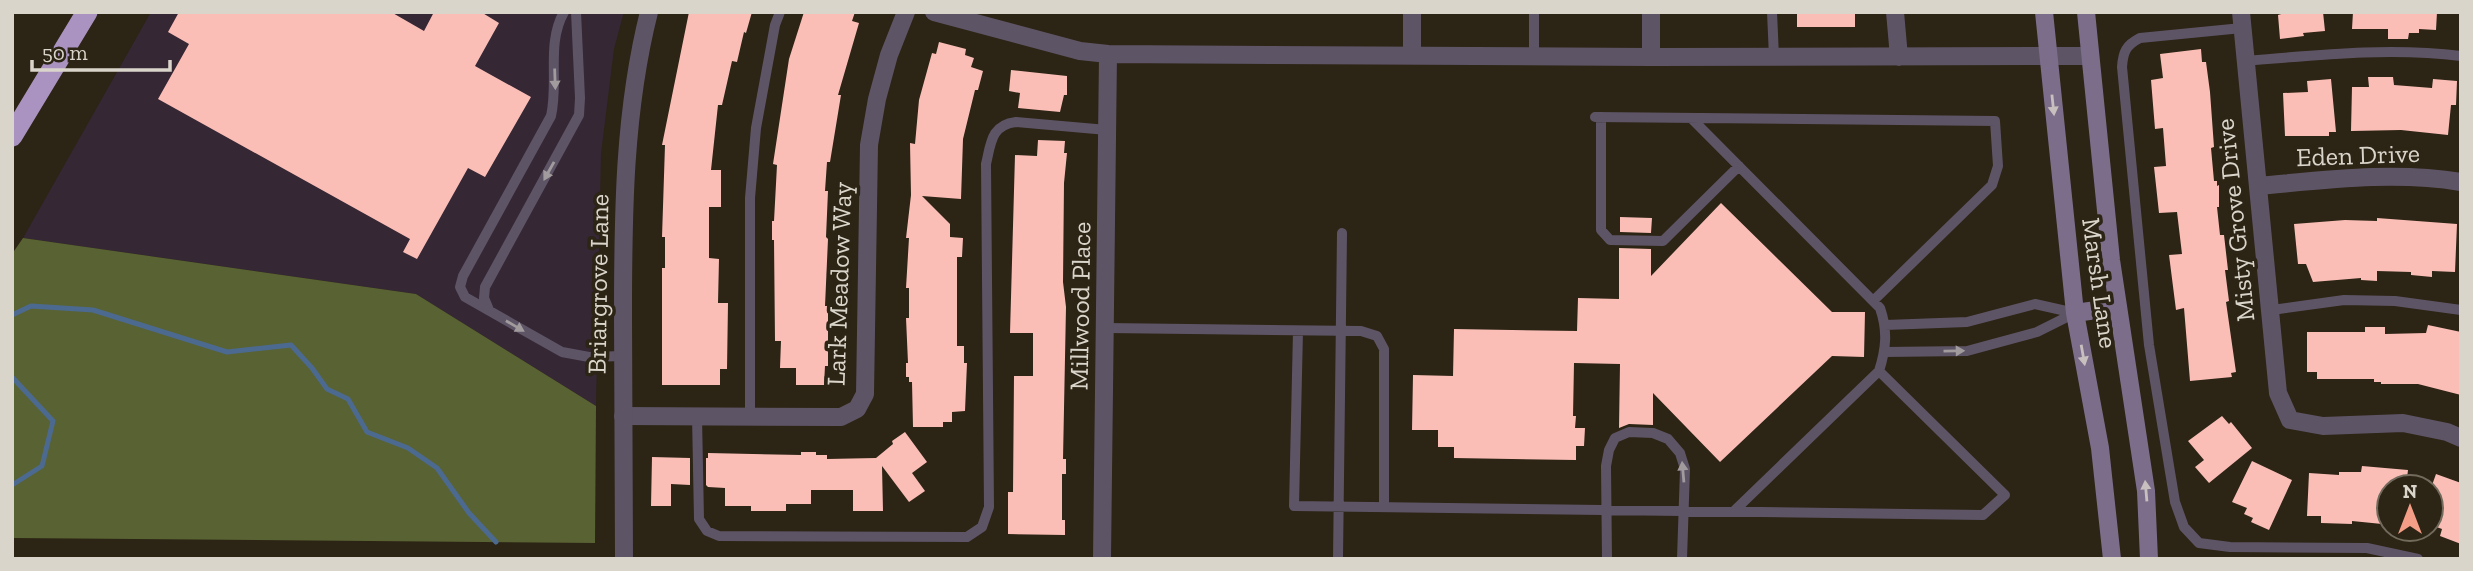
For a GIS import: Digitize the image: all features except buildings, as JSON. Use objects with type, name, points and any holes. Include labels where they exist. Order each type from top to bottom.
[{"type":"highway","points":[[12,136],[87,12]]},
{"type":"main road","name":"Marsh Lane","points":[[2043,12],[2075,313],[2100,447],[2112,559]]},
{"type":"main road","name":"Marsh Lane","points":[[2086,12],[2101,170],[2118,307],[2146,491],[2149,559]]},
{"type":"main road","points":[[2075,313],[2118,307]]},
{"type":"street","name":"Briargrove Lane","points":[[624,559],[623,218],[629,118],[649,12]]},
{"type":"street","name":"Lark Meadow Way","points":[[623,416],[841,417],[857,410],[865,394],[869,145],[886,66],[906,12]]},
{"type":"street","points":[[934,12],[1080,51],[1108,54],[2090,56]]},
{"type":"street","points":[[1412,12],[1412,55]]},
{"type":"street","points":[[1651,12],[1651,57]]},
{"type":"street","points":[[1895,12],[1899,57]]},
{"type":"street","name":"Misty Grove Drive","points":[[2241,20],[2272,310],[2278,393],[2290,420],[2323,426],[2403,423],[2447,432],[2461,438]]},
{"type":"street","name":"Millwood Place","points":[[1102,559],[1108,54]]},
{"type":"street","name":"Eden Drive","points":[[2258,186],[2363,176],[2432,177],[2461,182]]},
{"type":"lane","points":[[564,12],[554,43],[555,99],[551,116],[463,276],[460,287],[466,297],[562,352],[589,357],[623,356]]},
{"type":"lane","points":[[489,310],[484,298],[485,287],[579,115],[576,12]]},
{"type":"lane","points":[[750,416],[750,198],[756,128],[775,25],[780,12]]},
{"type":"lane","points":[[1534,12],[1534,56]]},
{"type":"lane","points":[[1772,12],[1774,57]]},
{"type":"lane","points":[[2241,20],[2140,38],[2128,44],[2123,54],[2122,67],[2148,332],[2175,502],[2184,527],[2199,543],[2230,547],[2367,548],[2418,559]]},
{"type":"lane","points":[[2246,61],[2351,52],[2440,53],[2461,56]]},
{"type":"lane","points":[[1739,166],[1663,241],[1610,240],[1601,230],[1598,117],[1995,121],[1998,166],[1992,185],[1873,301]]},
{"type":"lane","points":[[1691,118],[1880,308],[1885,325],[1885,352],[1879,371],[1734,511]]},
{"type":"lane","points":[[698,416],[699,519],[707,531],[719,536],[967,537],[982,527],[989,507],[986,164],[990,145],[995,132],[1004,123],[1107,130]]},
{"type":"lane","points":[[1338,559],[1342,233]]},
{"type":"lane","points":[[2272,310],[2344,300],[2395,301],[2461,310]]},
{"type":"lane","points":[[1885,325],[1967,323],[2035,304],[2075,313]]},
{"type":"lane","points":[[1885,352],[1967,351],[2037,332],[2075,313]]},
{"type":"lane","points":[[1106,328],[1362,331],[1377,336],[1384,349],[1384,506]]},
{"type":"lane","points":[[1298,331],[1294,506],[1983,515],[2004,495],[1879,371]]},
{"type":"lane","points":[[1607,559],[1609,450],[1615,438],[1629,432],[1653,433],[1668,439],[1680,453],[1685,469],[1682,559]]},
{"type":"shaded area","points":[[151,12],[624,12],[614,49],[601,154],[596,406],[416,294],[23,238]]},
{"type":"green space","points":[[23,238],[416,294],[596,406],[595,543],[12,538],[12,254]]},
{"type":"waterway","points":[[12,315],[31,306],[93,310],[227,352],[291,345],[327,389],[348,399],[367,432],[408,448],[437,468],[469,513],[496,542]]},
{"type":"waterway","points":[[12,377],[53,421],[42,466],[12,485]]}]
